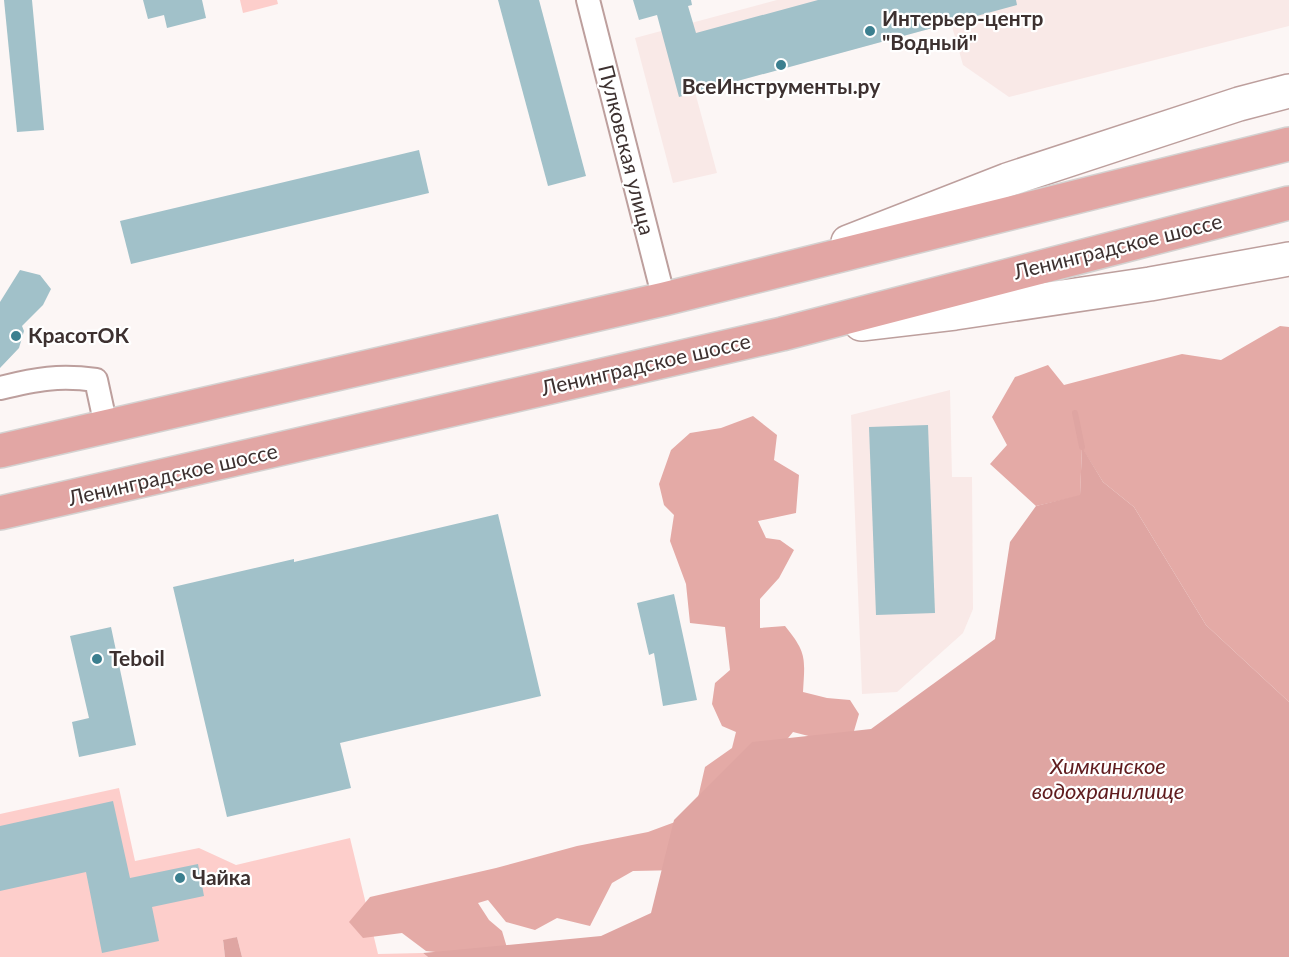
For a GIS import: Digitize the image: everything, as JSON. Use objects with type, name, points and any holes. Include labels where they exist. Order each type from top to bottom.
[{"type":"main road","points":[[768,274],[1007,180],[1239,104],[1289,91]]},
{"type":"main road","points":[[0,451],[664,299],[1289,144]]},
{"type":"main road","name":"Ленинградское шоссе","points":[[0,513],[782,334],[1289,203]]},
{"type":"main road","points":[[782,334],[990,308],[1161,282],[1289,258]]},
{"type":"street","name":"Пулковская улица","points":[[588,0],[664,299]]},
{"type":"street","points":[[0,388],[41,378],[70,376],[96,380],[106,426]]},
{"type":"shaded area","points":[[240,0],[277,0],[278,4],[243,13]]},
{"type":"shaded area","points":[[777,0],[1289,0],[1289,26],[1009,97],[963,65],[951,23],[695,92],[717,173],[673,183],[635,38]]},
{"type":"shaded area","points":[[1280,326],[1289,327],[1289,702],[1206,625],[1134,507],[1103,482],[1082,448],[1080,496],[1036,506],[990,464],[1007,445],[992,417],[1015,377],[1048,365],[1064,385],[1182,354],[1221,360]]},
{"type":"shaded area","points":[[950,390],[952,477],[972,477],[973,609],[963,633],[897,692],[862,694],[851,415]]},
{"type":"shaded area","points":[[753,416],[777,435],[774,460],[799,475],[796,513],[758,521],[766,538],[780,540],[794,550],[779,578],[760,599],[760,628],[785,626],[803,656],[803,692],[827,698],[850,700],[859,714],[854,731],[828,741],[793,732],[681,870],[633,871],[612,883],[590,926],[557,918],[535,930],[506,922],[488,900],[478,903],[489,920],[502,931],[508,951],[459,957],[455,954],[426,951],[402,933],[363,938],[349,922],[370,897],[496,868],[577,846],[648,832],[694,815],[705,767],[732,748],[736,732],[722,726],[712,704],[715,683],[730,670],[725,627],[690,623],[686,584],[670,541],[674,515],[664,505],[659,484],[671,450],[690,433],[721,428]]},
{"type":"shaded area","name":"Чайка","points":[[119,788],[135,861],[199,848],[236,865],[350,838],[378,954],[423,953],[428,957],[242,957],[237,937],[223,941],[225,957],[0,957],[0,814]]},
{"type":"water","name":"Химкинское водохранилище","points":[[1082,447],[1103,482],[1134,507],[1206,625],[1289,702],[1289,957],[428,957],[423,953],[601,936],[651,913],[674,820],[752,742],[871,729],[995,639],[1010,542],[1036,506],[1080,495]]},
{"type":"water","points":[[237,937],[242,957],[225,957],[223,940]]},
{"type":"building","points":[[4,0],[32,0],[44,130],[17,132]]},
{"type":"building","points":[[143,0],[202,0],[206,18],[167,28],[164,15],[148,19]]},
{"type":"building","points":[[498,0],[539,0],[586,176],[548,186]]},
{"type":"building","points":[[633,0],[691,0],[692,5],[688,6],[696,33],[818,0],[1016,0],[1017,5],[679,97],[657,15],[639,20]]},
{"type":"building","points":[[419,150],[429,193],[131,264],[120,221]]},
{"type":"building","points":[[20,270],[40,275],[51,289],[43,305],[22,326],[24,331],[19,348],[0,368],[0,302]]},
{"type":"building","points":[[928,425],[935,613],[876,615],[869,427]]},
{"type":"building","points":[[498,514],[541,696],[340,743],[351,788],[227,817],[173,587],[294,559],[294,562]]},
{"type":"building","points":[[674,594],[697,700],[663,706],[654,653],[649,655],[637,603]]},
{"type":"building","points":[[111,627],[136,745],[79,757],[72,722],[89,718],[70,636]]},
{"type":"building","points":[[113,801],[130,878],[198,864],[204,896],[152,907],[159,941],[102,953],[86,872],[0,891],[0,826]]},
{"type":"waterway","points":[[1075,413],[1082,447]]},
{"type":"place","name":"Интерьер-центр \"Водный\"","points":[[870,31]]},
{"type":"place","name":"ВсеИнструменты.ру","points":[[781,65]]},
{"type":"place","name":"КрасотОК","points":[[16,336]]},
{"type":"place","name":"Teboil","points":[[97,659]]},
{"type":"place","name":"Чайка","points":[[180,878]]}]
